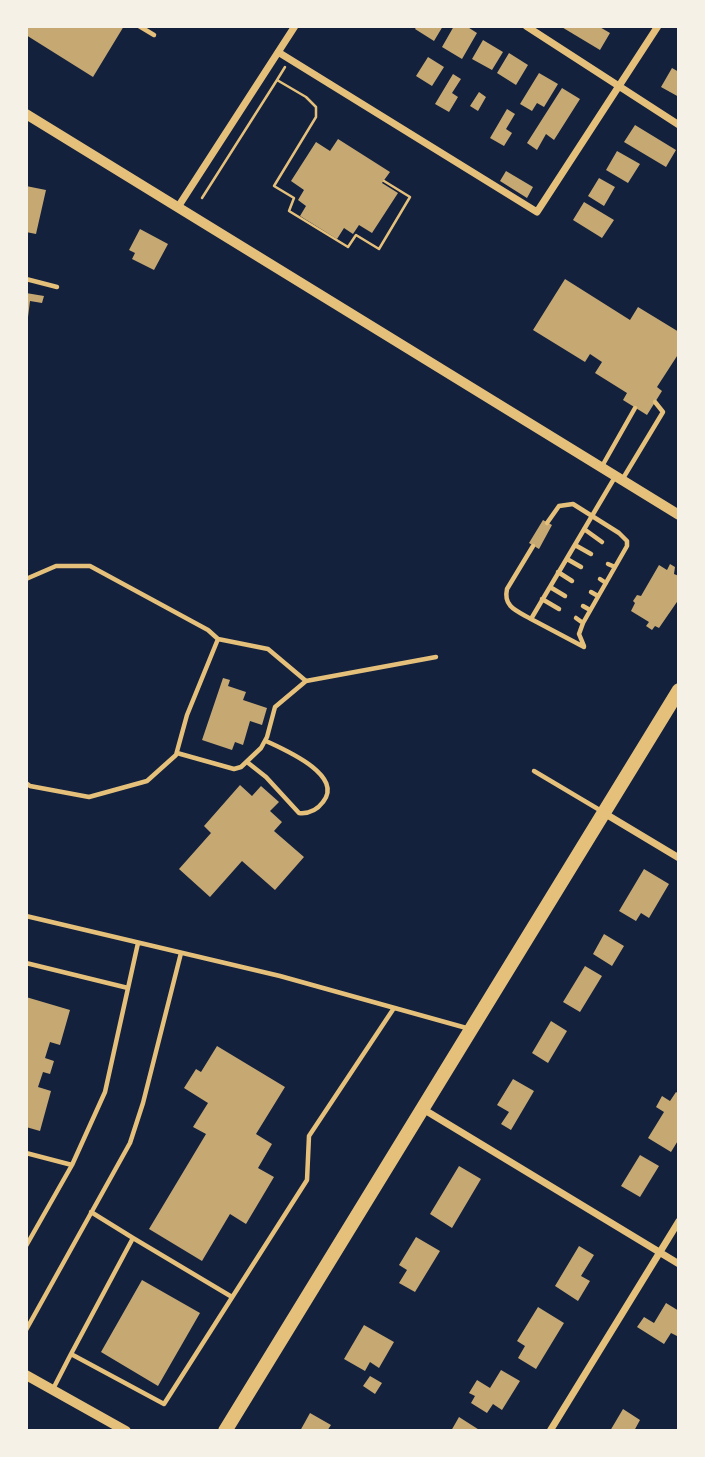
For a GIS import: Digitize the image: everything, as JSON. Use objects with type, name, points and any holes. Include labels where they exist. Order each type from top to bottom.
[{"type":"highway","points":[[225,1431],[679,690]]},
{"type":"street","points":[[178,207],[295,26]]},
{"type":"street","points":[[526,26],[679,125]]},
{"type":"street","points":[[278,51],[537,212],[658,26]]},
{"type":"street","points":[[26,114],[679,515]]},
{"type":"street","points":[[604,812],[679,858]]},
{"type":"street","points":[[422,1108],[679,1264]]},
{"type":"street","points":[[550,1431],[679,1221]]},
{"type":"street","points":[[26,1375],[126,1431]]},
{"type":"lane","points":[[139,26],[154,35]]},
{"type":"lane","points":[[26,279],[57,287]]},
{"type":"lane","points":[[531,619],[592,516],[663,412],[655,402]]},
{"type":"lane","points":[[601,468],[635,408]]},
{"type":"lane","points":[[533,546],[507,589],[505,596],[511,608],[584,647],[579,634],[583,623],[627,546],[625,537],[573,504],[559,506],[547,523]]},
{"type":"lane","points":[[584,529],[602,542]]},
{"type":"lane","points":[[575,545],[591,554]]},
{"type":"lane","points":[[617,550],[622,554]]},
{"type":"lane","points":[[567,559],[581,567]]},
{"type":"lane","points":[[608,564],[615,567]]},
{"type":"lane","points":[[26,579],[56,566],[90,566],[208,630],[218,639],[268,649],[306,681]]},
{"type":"lane","points":[[558,572],[572,581]]},
{"type":"lane","points":[[600,579],[606,583]]},
{"type":"lane","points":[[550,587],[565,596]]},
{"type":"lane","points":[[592,592],[598,596]]},
{"type":"lane","points":[[542,599],[559,609]]},
{"type":"lane","points":[[583,606],[590,610]]},
{"type":"lane","points":[[576,618],[583,623]]},
{"type":"lane","points":[[26,783],[30,786],[89,796],[147,781],[177,753],[187,715],[218,639]]},
{"type":"lane","points":[[177,753],[234,769],[242,768],[266,741],[275,707],[306,681],[436,657]]},
{"type":"lane","points":[[247,762],[266,777],[299,813],[306,814],[322,804],[328,792],[322,776],[293,754],[266,741]]},
{"type":"lane","points":[[534,771],[604,812]]},
{"type":"lane","points":[[26,916],[280,976],[471,1029]]},
{"type":"lane","points":[[26,1246],[72,1165],[105,1091],[138,943]]},
{"type":"lane","points":[[26,1330],[130,1143],[143,1104],[181,953]]},
{"type":"lane","points":[[26,963],[128,988]]},
{"type":"lane","points":[[71,1354],[164,1404],[307,1180],[309,1136],[394,1007]]},
{"type":"lane","points":[[26,1153],[72,1165]]},
{"type":"lane","points":[[92,1212],[232,1297]]},
{"type":"lane","points":[[53,1390],[133,1238]]},
{"type":"path","points":[[202,198],[290,58]]},
{"type":"path","points":[[276,80],[306,97],[316,107],[314,123],[274,186],[294,198],[289,211],[348,247],[356,235],[379,249],[410,197],[384,181]]},
{"type":"building","points":[[27,26],[124,26],[93,77],[26,35]]},
{"type":"building","points":[[417,26],[443,26],[434,41],[415,29]]},
{"type":"building","points":[[454,26],[466,26],[477,33],[462,59],[442,47]]},
{"type":"building","points":[[560,26],[598,26],[610,33],[600,50]]},
{"type":"building","points":[[483,40],[503,52],[492,70],[472,59]]},
{"type":"building","points":[[509,53],[528,65],[516,85],[497,73]]},
{"type":"building","points":[[428,57],[444,67],[432,86],[416,76]]},
{"type":"building","points":[[672,68],[679,72],[679,97],[661,87]]},
{"type":"building","points":[[539,73],[558,84],[544,107],[537,103],[532,111],[520,104]]},
{"type":"building","points":[[453,74],[461,79],[452,93],[458,97],[449,112],[435,104]]},
{"type":"building","points":[[562,88],[580,99],[554,140],[546,134],[537,150],[527,143]]},
{"type":"building","points":[[479,92],[486,97],[478,111],[470,106]]},
{"type":"building","points":[[507,109],[515,114],[506,129],[512,133],[504,146],[490,138]]},
{"type":"building","points":[[635,125],[676,150],[666,167],[624,142]]},
{"type":"building","points":[[338,139],[390,172],[382,183],[398,193],[372,233],[359,225],[353,234],[344,228],[337,239],[300,216],[306,206],[298,200],[304,190],[291,181],[316,142],[330,151]]},
{"type":"building","points":[[617,151],[640,164],[628,183],[606,170]]},
{"type":"building","points":[[506,171],[533,187],[527,198],[500,181]]},
{"type":"building","points":[[599,178],[615,187],[604,206],[588,196]]},
{"type":"building","points":[[26,186],[46,190],[36,234],[26,232]]},
{"type":"building","points":[[584,202],[614,220],[602,238],[573,220]]},
{"type":"building","points":[[140,229],[168,244],[154,270],[132,259],[135,253],[129,250]]},
{"type":"building","points":[[565,279],[630,320],[638,307],[679,332],[679,353],[657,387],[662,391],[647,415],[623,400],[627,393],[595,373],[602,362],[590,354],[585,362],[533,330]]},
{"type":"building","points":[[26,293],[44,296],[42,303],[30,301],[28,317]]},
{"type":"building","points":[[543,520],[552,525],[539,549],[529,543]]},
{"type":"building","points":[[670,564],[675,567],[674,574],[679,576],[679,599],[659,628],[655,626],[652,630],[646,626],[649,622],[631,611],[635,603],[633,601],[637,595],[641,596],[659,565],[667,570]]},
{"type":"building","points":[[223,678],[230,680],[228,686],[246,692],[243,700],[267,708],[262,725],[250,721],[243,745],[235,742],[232,750],[202,740]]},
{"type":"building","points":[[240,785],[252,796],[261,786],[279,802],[270,811],[282,822],[274,831],[304,857],[275,890],[242,861],[210,897],[179,869],[211,833],[204,826]]},
{"type":"building","points":[[644,869],[669,884],[649,918],[641,913],[636,921],[619,911]]},
{"type":"building","points":[[604,934],[624,946],[612,966],[593,954]]},
{"type":"building","points":[[585,966],[602,976],[580,1012],[563,1002]]},
{"type":"building","points":[[26,997],[70,1010],[60,1045],[50,1042],[45,1058],[54,1061],[50,1074],[43,1072],[38,1087],[51,1091],[40,1131],[26,1127]]},
{"type":"building","points":[[551,1021],[567,1031],[548,1063],[532,1053]]},
{"type":"building","points":[[217,1046],[285,1087],[256,1134],[272,1144],[258,1168],[274,1177],[246,1224],[230,1214],[202,1261],[149,1229],[206,1134],[193,1127],[208,1103],[184,1088],[196,1069],[201,1072]]},
{"type":"building","points":[[513,1079],[534,1091],[511,1130],[501,1124],[509,1112],[497,1105]]},
{"type":"building","points":[[676,1092],[679,1094],[679,1139],[671,1152],[648,1138],[664,1112],[656,1107],[662,1096],[670,1101]]},
{"type":"building","points":[[640,1155],[659,1166],[640,1197],[621,1186]]},
{"type":"building","points":[[459,1166],[481,1179],[452,1228],[430,1214]]},
{"type":"building","points":[[416,1237],[440,1251],[415,1292],[399,1283],[407,1270],[399,1265]]},
{"type":"building","points":[[579,1246],[594,1255],[581,1276],[590,1281],[578,1301],[555,1286]]},
{"type":"building","points":[[142,1280],[200,1313],[158,1386],[101,1352]]},
{"type":"building","points":[[666,1303],[679,1311],[679,1337],[671,1333],[664,1344],[637,1327],[644,1317],[654,1323]]},
{"type":"building","points":[[538,1307],[564,1323],[536,1369],[518,1358],[525,1346],[517,1341]]},
{"type":"building","points":[[364,1325],[394,1342],[379,1368],[370,1362],[365,1371],[344,1359]]},
{"type":"building","points":[[501,1370],[520,1381],[502,1410],[493,1404],[487,1413],[471,1403],[475,1396],[469,1393],[477,1380],[490,1388]]},
{"type":"building","points":[[370,1376],[382,1383],[375,1394],[363,1386]]},
{"type":"building","points":[[623,1409],[640,1420],[634,1431],[610,1431]]},
{"type":"building","points":[[310,1413],[331,1425],[327,1431],[300,1431]]},
{"type":"building","points":[[459,1417],[481,1431],[451,1431]]}]
